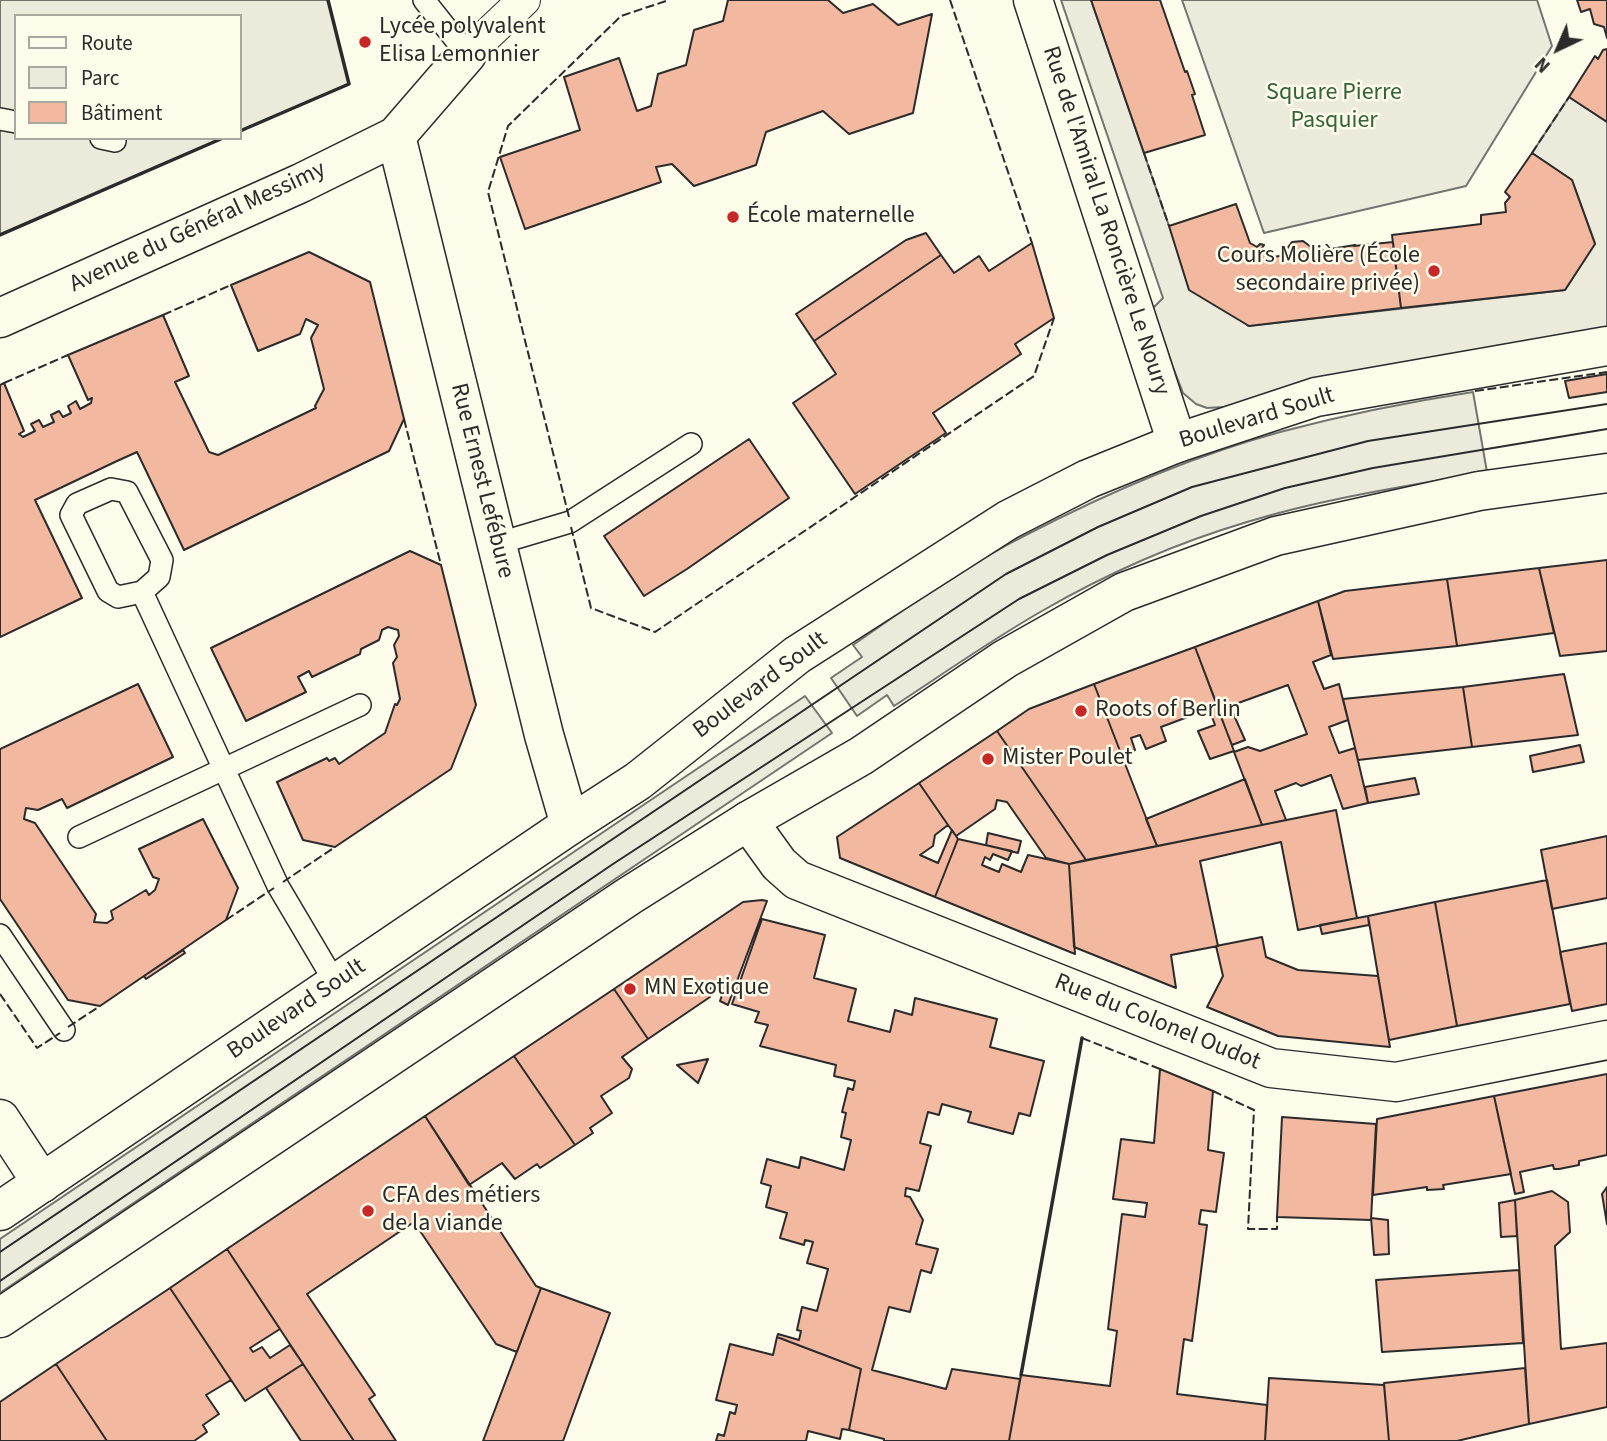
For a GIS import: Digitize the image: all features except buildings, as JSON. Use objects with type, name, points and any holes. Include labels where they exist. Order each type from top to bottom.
[{"type":"main road","name":"Rue de l'Amiral La Roncière Le Noury","points":[[1033,0],[1177,443]]},
{"type":"main road","points":[[396,136],[467,54]]},
{"type":"main road","name":"Avenue du Général Messimy","points":[[0,318],[301,183],[396,136]]},
{"type":"main road","name":"Rue Ernest Lefébure","points":[[396,136],[544,735],[570,825]]},
{"type":"main road","name":"Boulevard Soult","points":[[0,1211],[638,781],[797,655],[1008,520],[1088,479],[1177,443],[1316,397],[1607,346]]},
{"type":"main road","points":[[0,1318],[628,896],[748,821],[862,756],[1005,659],[1124,592],[1276,536],[1479,491],[1607,473]]},
{"type":"main road","name":"Rue du Colonel Oudot","points":[[748,821],[779,864],[797,880],[1271,1068],[1396,1082],[1607,1040]]},
{"type":"main road","points":[[0,1119],[42,1183]]},
{"type":"street","points":[[467,54],[524,0]]},
{"type":"lane","points":[[424,0],[467,54]]},
{"type":"lane","points":[[496,544],[570,522],[691,444]]},
{"type":"lane","points":[[111,489],[127,492],[162,560],[159,577],[142,592],[118,597],[108,591],[71,515],[77,504],[111,489]]},
{"type":"lane","points":[[142,592],[278,886],[336,984]]},
{"type":"lane","points":[[79,837],[360,705]]},
{"type":"lane","points":[[0,935],[64,1030]]},
{"type":"green space","points":[[0,0],[328,0],[349,84],[242,130],[242,14],[14,14],[14,140],[218,140],[0,235]]},
{"type":"green space","name":"Square Pierre Pasquier","points":[[1182,0],[1537,0],[1552,46],[1466,186],[1264,233]]},
{"type":"green space","points":[[1473,392],[1487,472],[1306,506],[1220,530],[1168,550],[1091,584],[1042,611],[894,706],[887,695],[857,716],[831,678],[862,657],[853,645],[937,587],[1002,548],[1117,491],[1214,452],[1280,432],[1376,409]]},
{"type":"green space","points":[[805,696],[832,733],[0,1293],[0,1239]]},
{"type":"shaded area","points":[[1061,0],[1091,0],[1169,226],[1248,326],[1565,290],[1595,243],[1572,180],[1532,153],[1569,97],[1607,122],[1607,328],[1327,377],[1224,407],[1207,408],[1196,404],[1183,393],[1153,308],[1163,298]]},
{"type":"tram line","points":[[0,1252],[1006,574],[1098,527],[1192,487],[1368,441],[1607,404]]},
{"type":"tram line","points":[[0,1281],[613,864],[1019,599],[1107,555],[1201,516],[1285,488],[1373,468],[1607,429]]},
{"type":"fence","points":[[569,517],[488,192],[508,126],[621,16],[669,0]]},
{"type":"fence","points":[[950,0],[1032,243]]},
{"type":"fence","points":[[1532,153],[1569,97]]},
{"type":"fence","points":[[1144,153],[1169,226]]},
{"type":"fence","points":[[163,315],[231,285]]},
{"type":"fence","points":[[571,527],[591,608],[655,632],[1034,376],[1054,318]]},
{"type":"fence","points":[[4,383],[68,355]]},
{"type":"fence","points":[[1475,391],[1607,372]]},
{"type":"fence","points":[[404,419],[441,565]]},
{"type":"fence","points":[[283,882],[335,847]]},
{"type":"fence","points":[[226,920],[274,888]]},
{"type":"fence","points":[[0,994],[37,1048],[60,1033]]},
{"type":"fence","points":[[68,1027],[100,1006]]},
{"type":"fence","points":[[1082,1038],[1160,1069]]},
{"type":"fence","points":[[1213,1091],[1254,1110],[1248,1229],[1277,1229],[1277,1217]]},
{"type":"wall","points":[[242,130],[349,84],[328,0]]},
{"type":"wall","points":[[0,235],[218,140]]},
{"type":"wall","points":[[1021,1375],[1082,1038]]},
{"type":"place","name":"Lycée polyvalent Elisa Lemonnier","points":[[365,42]]},
{"type":"place","name":"École maternelle","points":[[733,217]]},
{"type":"place","name":"Cours Molière (École secondaire privée)","points":[[1434,271]]},
{"type":"place","name":"Roots of Berlin","points":[[1081,711]]},
{"type":"place","name":"Mister Poulet","points":[[988,759]]},
{"type":"place","name":"MN Exotique","points":[[630,989]]},
{"type":"place","name":"CFA des métiers de la viande","points":[[368,1211]]}]
